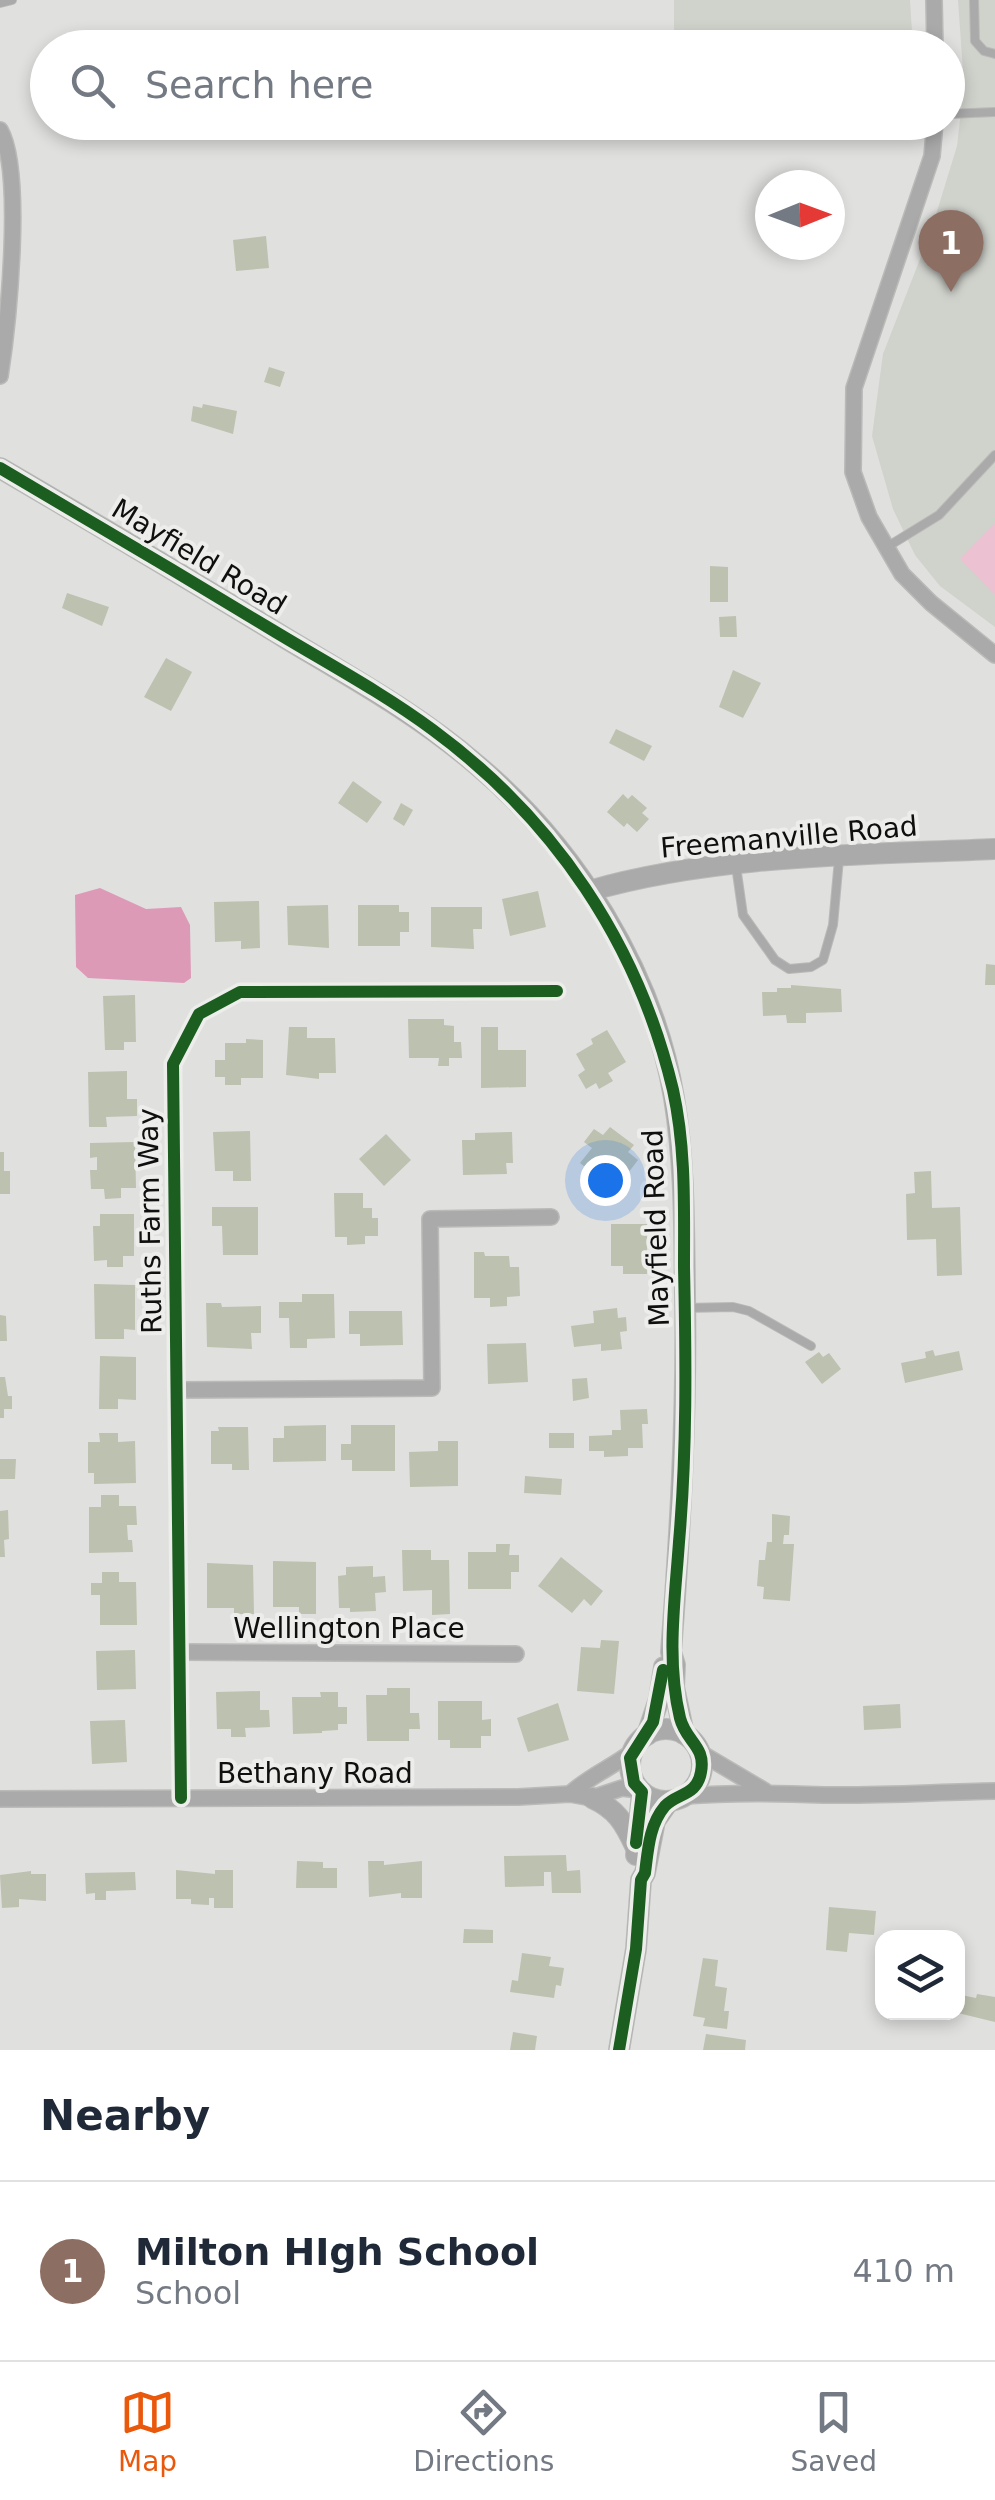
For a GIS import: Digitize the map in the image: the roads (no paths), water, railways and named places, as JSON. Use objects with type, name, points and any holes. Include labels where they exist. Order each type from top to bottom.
[{"type":"street","points":[[934,0],[935,30]]},
{"type":"street","points":[[0,130],[9,149],[12,184],[8,321],[0,376]]},
{"type":"street","points":[[933,140],[932,156],[854,388],[853,472],[869,516],[902,574],[995,655]]},
{"type":"street","name":"Mayfield Road","points":[[0,468],[431,728],[519,804],[589,891],[626,953],[654,1021],[674,1094],[683,1162],[683,1499],[671,1652],[684,1734]]},
{"type":"street","name":"Freemanville Road","points":[[589,891],[624,881],[736,866],[840,856],[995,849]]},
{"type":"street","name":"Ruths Farm Way","points":[[181,1798],[173,1064],[199,1014],[240,992],[558,991]]},
{"type":"street","points":[[177,1390],[432,1388],[430,1219],[551,1217]]},
{"type":"street","name":"Wellington Place","points":[[181,1652],[516,1654]]},
{"type":"street","name":"Mayfield Road","points":[[648,1734],[660,1699],[664,1664],[671,1652]]},
{"type":"street","points":[[765,1791],[699,1752],[684,1734],[667,1729],[648,1734],[633,1751],[630,1770],[641,1791],[653,1799],[765,1791],[826,1795],[995,1791]]},
{"type":"street","name":"Bethany Road","points":[[570,1794],[633,1751]]},
{"type":"street","points":[[619,2050],[636,1949],[640,1880],[645,1873],[655,1821],[700,1779],[699,1752]]},
{"type":"street","name":"Bethany Road","points":[[0,1799],[518,1798],[570,1794],[592,1798],[622,1788],[641,1791]]},
{"type":"street","points":[[640,1880],[635,1874],[641,1791]]},
{"type":"street","points":[[592,1798],[609,1806],[623,1820],[636,1847]]},
{"type":"lane","points":[[0,3],[12,0]]},
{"type":"lane","points":[[974,0],[975,42],[984,51],[995,54]]},
{"type":"lane","points":[[965,113],[995,112]]},
{"type":"lane","points":[[887,547],[934,520],[995,455]]},
{"type":"lane","points":[[736,866],[743,915],[765,949],[789,968],[811,967],[824,960],[828,948],[840,856]]},
{"type":"lane","points":[[685,1308],[734,1307],[811,1346]]},
{"type":"place","name":"Milton HIgh School","points":[[951,292]]}]
